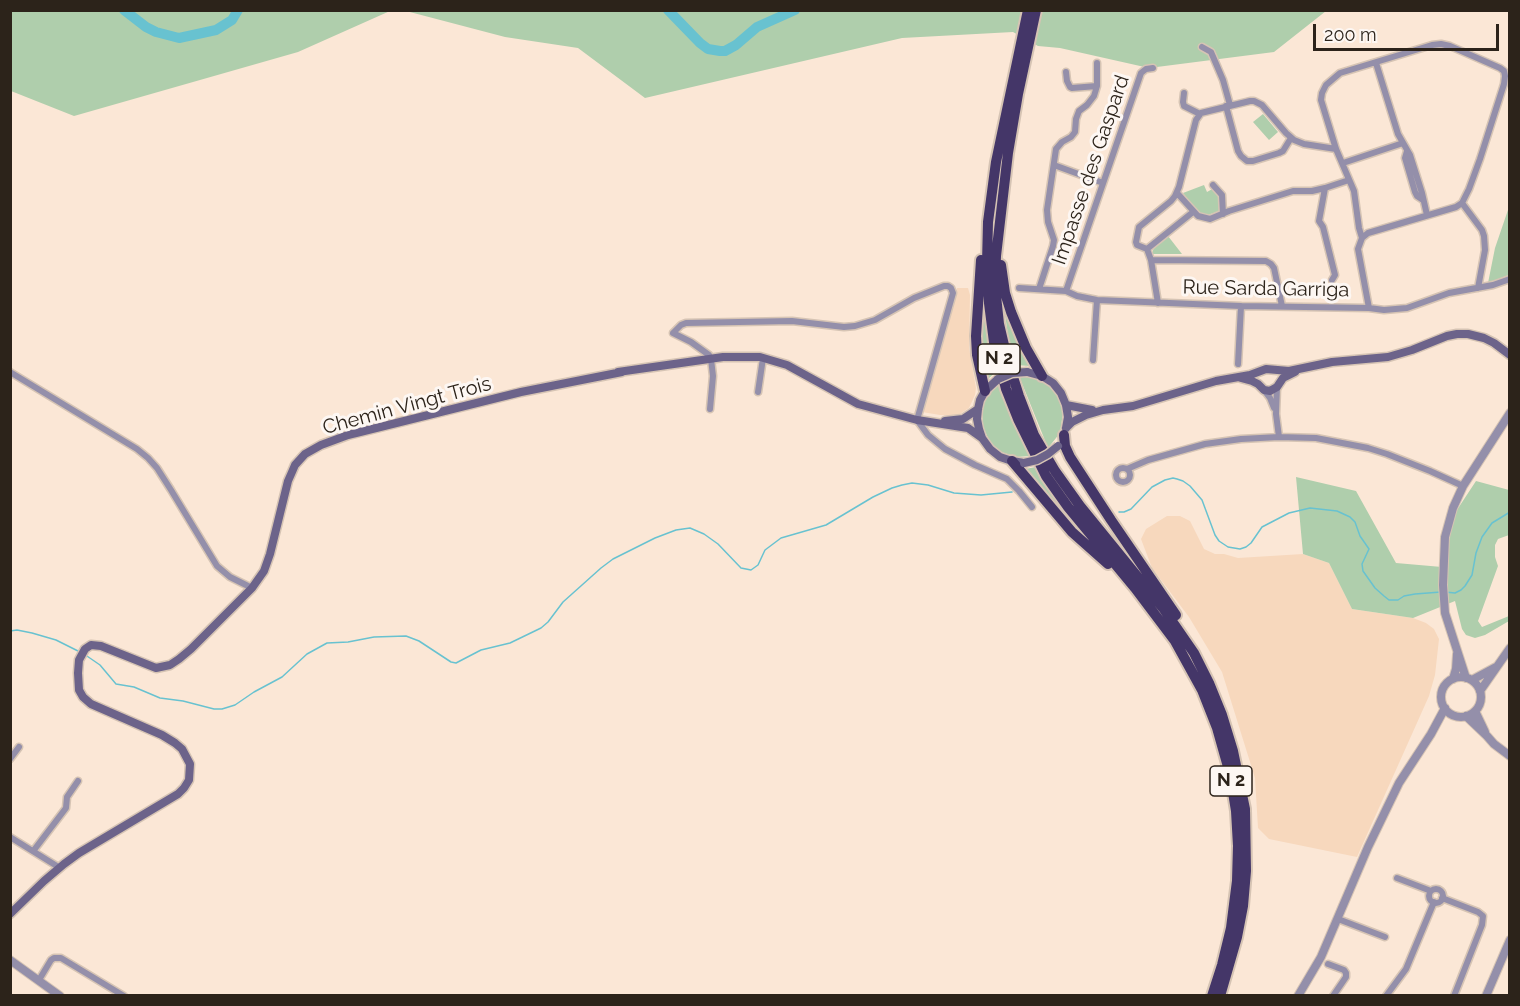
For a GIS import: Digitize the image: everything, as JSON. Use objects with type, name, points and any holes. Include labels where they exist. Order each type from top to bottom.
[{"type":"highway","name":"N 2","points":[[1028,10],[1014,94],[996,266],[995,286],[999,324],[1006,358],[1034,435],[1055,471],[1080,506],[1163,608],[1194,653],[1222,715],[1233,751],[1245,809],[1246,871],[1237,937],[1221,996]]},
{"type":"highway","name":"N 2","points":[[1036,10],[996,162],[988,222],[988,303],[994,342],[1006,389],[1026,438],[1046,477],[1175,640],[1202,690],[1217,728],[1230,774],[1236,811],[1238,846],[1237,880],[1231,928],[1212,996]]},
{"type":"highway","points":[[985,391],[977,355],[978,287],[996,162]]},
{"type":"highway","points":[[1001,218],[1000,251],[1005,293],[1026,348],[1042,376]]},
{"type":"highway","points":[[1065,432],[1065,446],[1070,457],[1179,619],[1194,653]]},
{"type":"highway","points":[[1012,461],[1072,532],[1135,588]]},
{"type":"main road","points":[[1066,405],[1087,410],[1133,406],[1216,381],[1239,378],[1266,369],[1280,371],[1301,369],[1332,362],[1388,357],[1457,334],[1484,338],[1509,356]]},
{"type":"main road","name":"Chemin Vingt Trois","points":[[60,868],[79,853],[178,794],[189,780],[190,772],[188,757],[175,742],[91,704],[83,697],[78,682],[83,652],[91,645],[102,646],[151,667],[164,667],[191,649],[252,588],[264,571],[288,481],[295,465],[305,454],[321,445],[348,435],[521,392],[622,372],[735,356],[763,358],[788,365],[858,404],[917,420],[968,428],[982,438]]},
{"type":"main road","points":[[1272,369],[1278,374],[1278,385]]},
{"type":"main road","points":[[1239,378],[1270,391],[1283,378],[1301,369]]},
{"type":"main road","points":[[1065,432],[1068,417],[1066,405],[1061,393],[1053,383],[1042,376],[1027,372],[1012,373],[998,379],[985,391],[980,400],[977,419],[982,438],[1000,457],[1024,463],[1037,460],[1058,446],[1072,422],[1103,410]]},
{"type":"main road","points":[[1261,372],[1258,379],[1261,387]]},
{"type":"main road","name":"Chemin Vingt Trois","points":[[932,422],[963,419],[978,409]]},
{"type":"main road","points":[[10,914],[60,868]]},
{"type":"street","points":[[1362,238],[1354,191],[1336,149],[1322,107],[1322,93],[1326,85],[1340,73],[1441,44],[1504,71],[1507,76],[1480,159],[1462,203],[1456,207],[1368,233],[1362,238],[1358,249],[1369,308]]},
{"type":"street","points":[[1203,47],[1211,52],[1223,80],[1241,156],[1253,162],[1279,153],[1283,151],[1291,138]]},
{"type":"street","points":[[1039,289],[1053,246],[1053,234],[1048,222],[1047,210],[1056,149],[1075,132],[1078,113],[1092,100],[1097,86],[1097,63]]},
{"type":"street","points":[[1376,63],[1398,134],[1407,151],[1422,193],[1427,215]]},
{"type":"street","name":"Impasse des Gaspard","points":[[1066,291],[1141,73],[1153,68]]},
{"type":"street","points":[[1066,72],[1066,81],[1072,88],[1097,86]]},
{"type":"street","points":[[1184,93],[1184,106],[1200,114]]},
{"type":"street","points":[[1158,303],[1151,260],[1147,249],[1137,245],[1136,242],[1139,227],[1171,201],[1177,193],[1196,120],[1200,114],[1250,101],[1258,103],[1291,138],[1304,144],[1336,149]]},
{"type":"street","points":[[1343,163],[1403,143]]},
{"type":"street","points":[[1054,165],[1103,183]]},
{"type":"street","points":[[1177,193],[1198,216],[1210,219],[1293,191],[1312,191],[1349,180]]},
{"type":"street","points":[[1213,185],[1222,195],[1223,214]]},
{"type":"street","points":[[1325,188],[1319,221],[1323,227],[1335,275],[1332,280]]},
{"type":"street","points":[[1462,203],[1484,236],[1485,250],[1478,288]]},
{"type":"street","points":[[1147,249],[1193,212]]},
{"type":"street","points":[[1151,260],[1266,261],[1274,268],[1282,306]]},
{"type":"street","name":"Rue Sarda Garriga","points":[[1019,288],[1066,291],[1097,300],[1384,310],[1407,308],[1449,293],[1509,279]]},
{"type":"street","points":[[710,409],[713,376],[711,359],[691,342],[673,333],[681,325],[686,323],[792,321],[844,327],[855,326],[875,320],[914,298],[948,286],[953,293],[917,420],[928,435],[945,449],[1007,479],[1032,507]]},
{"type":"street","points":[[1093,360],[1097,300]]},
{"type":"street","points":[[1238,364],[1241,306]]},
{"type":"street","points":[[758,392],[763,358]]},
{"type":"street","points":[[10,372],[137,449],[148,458],[157,468],[217,566],[230,577],[252,588]]},
{"type":"street","points":[[1278,385],[1276,414],[1279,436]]},
{"type":"street","points":[[1261,387],[1270,398],[1276,414]]},
{"type":"street","points":[[1480,691],[1469,679],[1457,650],[1443,604],[1445,537],[1453,508],[1463,486],[1509,412]]},
{"type":"street","points":[[1127,469],[1148,460],[1205,444],[1279,436],[1316,438],[1368,448],[1406,461],[1463,486]]},
{"type":"street","points":[[1497,667],[1469,679],[1453,679],[1447,683],[1441,698],[1444,708],[1453,715],[1466,716],[1475,711],[1480,701],[1480,691],[1497,667],[1509,648]]},
{"type":"street","points":[[1453,679],[1457,650]]},
{"type":"street","points":[[1298,996],[1321,957],[1368,847],[1394,794],[1410,764],[1431,734],[1444,708]]},
{"type":"street","points":[[1475,711],[1487,736]]},
{"type":"street","points":[[1431,734],[1453,715]]},
{"type":"street","points":[[1466,716],[1509,756]]},
{"type":"street","points":[[10,759],[19,747]]},
{"type":"street","points":[[34,850],[66,808],[67,797],[78,781]]},
{"type":"street","points":[[10,837],[60,868]]},
{"type":"street","points":[[1397,878],[1431,891],[1439,890],[1442,892],[1442,898]]},
{"type":"street","points":[[1431,891],[1430,898],[1434,902]]},
{"type":"street","points":[[1434,902],[1442,898]]},
{"type":"street","points":[[1442,898],[1483,916],[1482,925],[1454,996]]},
{"type":"street","points":[[1388,995],[1406,969],[1434,902]]},
{"type":"street","points":[[1338,919],[1384,937]]},
{"type":"street","points":[[1486,996],[1509,940]]},
{"type":"street","points":[[39,980],[51,960],[61,958],[124,996]]},
{"type":"street","points":[[10,960],[57,995]]},
{"type":"street","points":[[1328,964],[1346,973],[1346,977],[1333,996]]},
{"type":"shaded area","points":[[957,288],[968,288],[970,295],[969,348],[976,388],[975,395],[969,408],[957,416],[922,412]]},
{"type":"shaded area","points":[[1167,516],[1180,516],[1190,521],[1204,549],[1215,554],[1238,558],[1303,554],[1329,563],[1352,609],[1413,618],[1434,629],[1439,639],[1435,675],[1429,696],[1357,857],[1269,839],[1258,828],[1255,778],[1222,672],[1189,617],[1152,568],[1141,539],[1146,529]]},
{"type":"green space","points":[[10,11],[390,11],[298,52],[74,116],[11,91]]},
{"type":"green space","points":[[406,11],[1326,11],[1274,52],[1149,68],[1060,48],[1038,46],[1013,32],[902,38],[645,98],[578,48],[505,37]]},
{"type":"green space","points":[[1263,114],[1278,132],[1269,140],[1253,122]]},
{"type":"green space","points":[[1204,185],[1207,192],[1214,188],[1220,197],[1220,211],[1205,216],[1200,215],[1183,193]]},
{"type":"green space","points":[[1509,207],[1509,275],[1488,283],[1495,248]]},
{"type":"green space","points":[[1168,236],[1182,254],[1152,254],[1154,247]]},
{"type":"green space","points":[[981,294],[984,294],[984,306],[982,307],[996,372],[988,379],[986,379],[981,356]]},
{"type":"green space","points":[[1003,301],[1030,366],[1015,365]]},
{"type":"green space","points":[[1019,376],[1033,377],[1046,383],[1058,396],[1063,413],[1060,433],[1048,448]]},
{"type":"green space","points":[[999,384],[1011,419],[1030,456],[1016,457],[1001,452],[990,442],[983,427],[982,409],[987,395]]},
{"type":"green space","points":[[1036,467],[1054,497],[1087,540],[1058,512],[1025,469]]},
{"type":"green space","points":[[1296,477],[1356,491],[1396,563],[1442,567],[1449,522],[1476,481],[1509,490],[1509,535],[1498,539],[1495,545],[1498,566],[1478,621],[1482,627],[1509,616],[1509,621],[1475,638],[1466,635],[1462,629],[1455,601],[1413,618],[1352,609],[1329,563],[1303,554]]},
{"type":"waterway","points":[[124,10],[146,27],[179,38],[216,30],[232,20],[238,10]]},
{"type":"waterway","points":[[668,10],[700,43],[708,49],[720,51],[736,45],[757,27],[795,10]]},
{"type":"waterway","points":[[1119,512],[1131,509],[1152,487],[1165,480],[1177,479],[1190,486],[1202,500],[1219,541],[1228,547],[1240,549],[1251,543],[1262,527],[1289,513],[1310,508],[1337,511],[1355,522],[1360,536],[1369,549],[1362,564],[1363,571],[1375,588],[1389,600],[1398,600],[1415,594],[1441,592]]},
{"type":"waterway","points":[[84,654],[100,665],[116,684],[134,687],[160,698],[222,709],[235,705],[282,677],[307,654],[327,643],[374,637],[406,636],[456,663],[481,650],[510,643],[541,628],[563,602],[613,559],[676,530],[690,528],[704,534],[718,544],[741,568],[751,570],[758,565],[765,550],[781,538],[826,525],[873,497],[902,485],[912,483],[928,485],[954,493],[981,495],[1012,492]]},
{"type":"waterway","points":[[1445,592],[1455,593],[1465,586],[1472,575],[1482,537],[1492,523],[1510,512]]},
{"type":"waterway","points":[[10,631],[17,630],[56,640],[80,652]]}]
